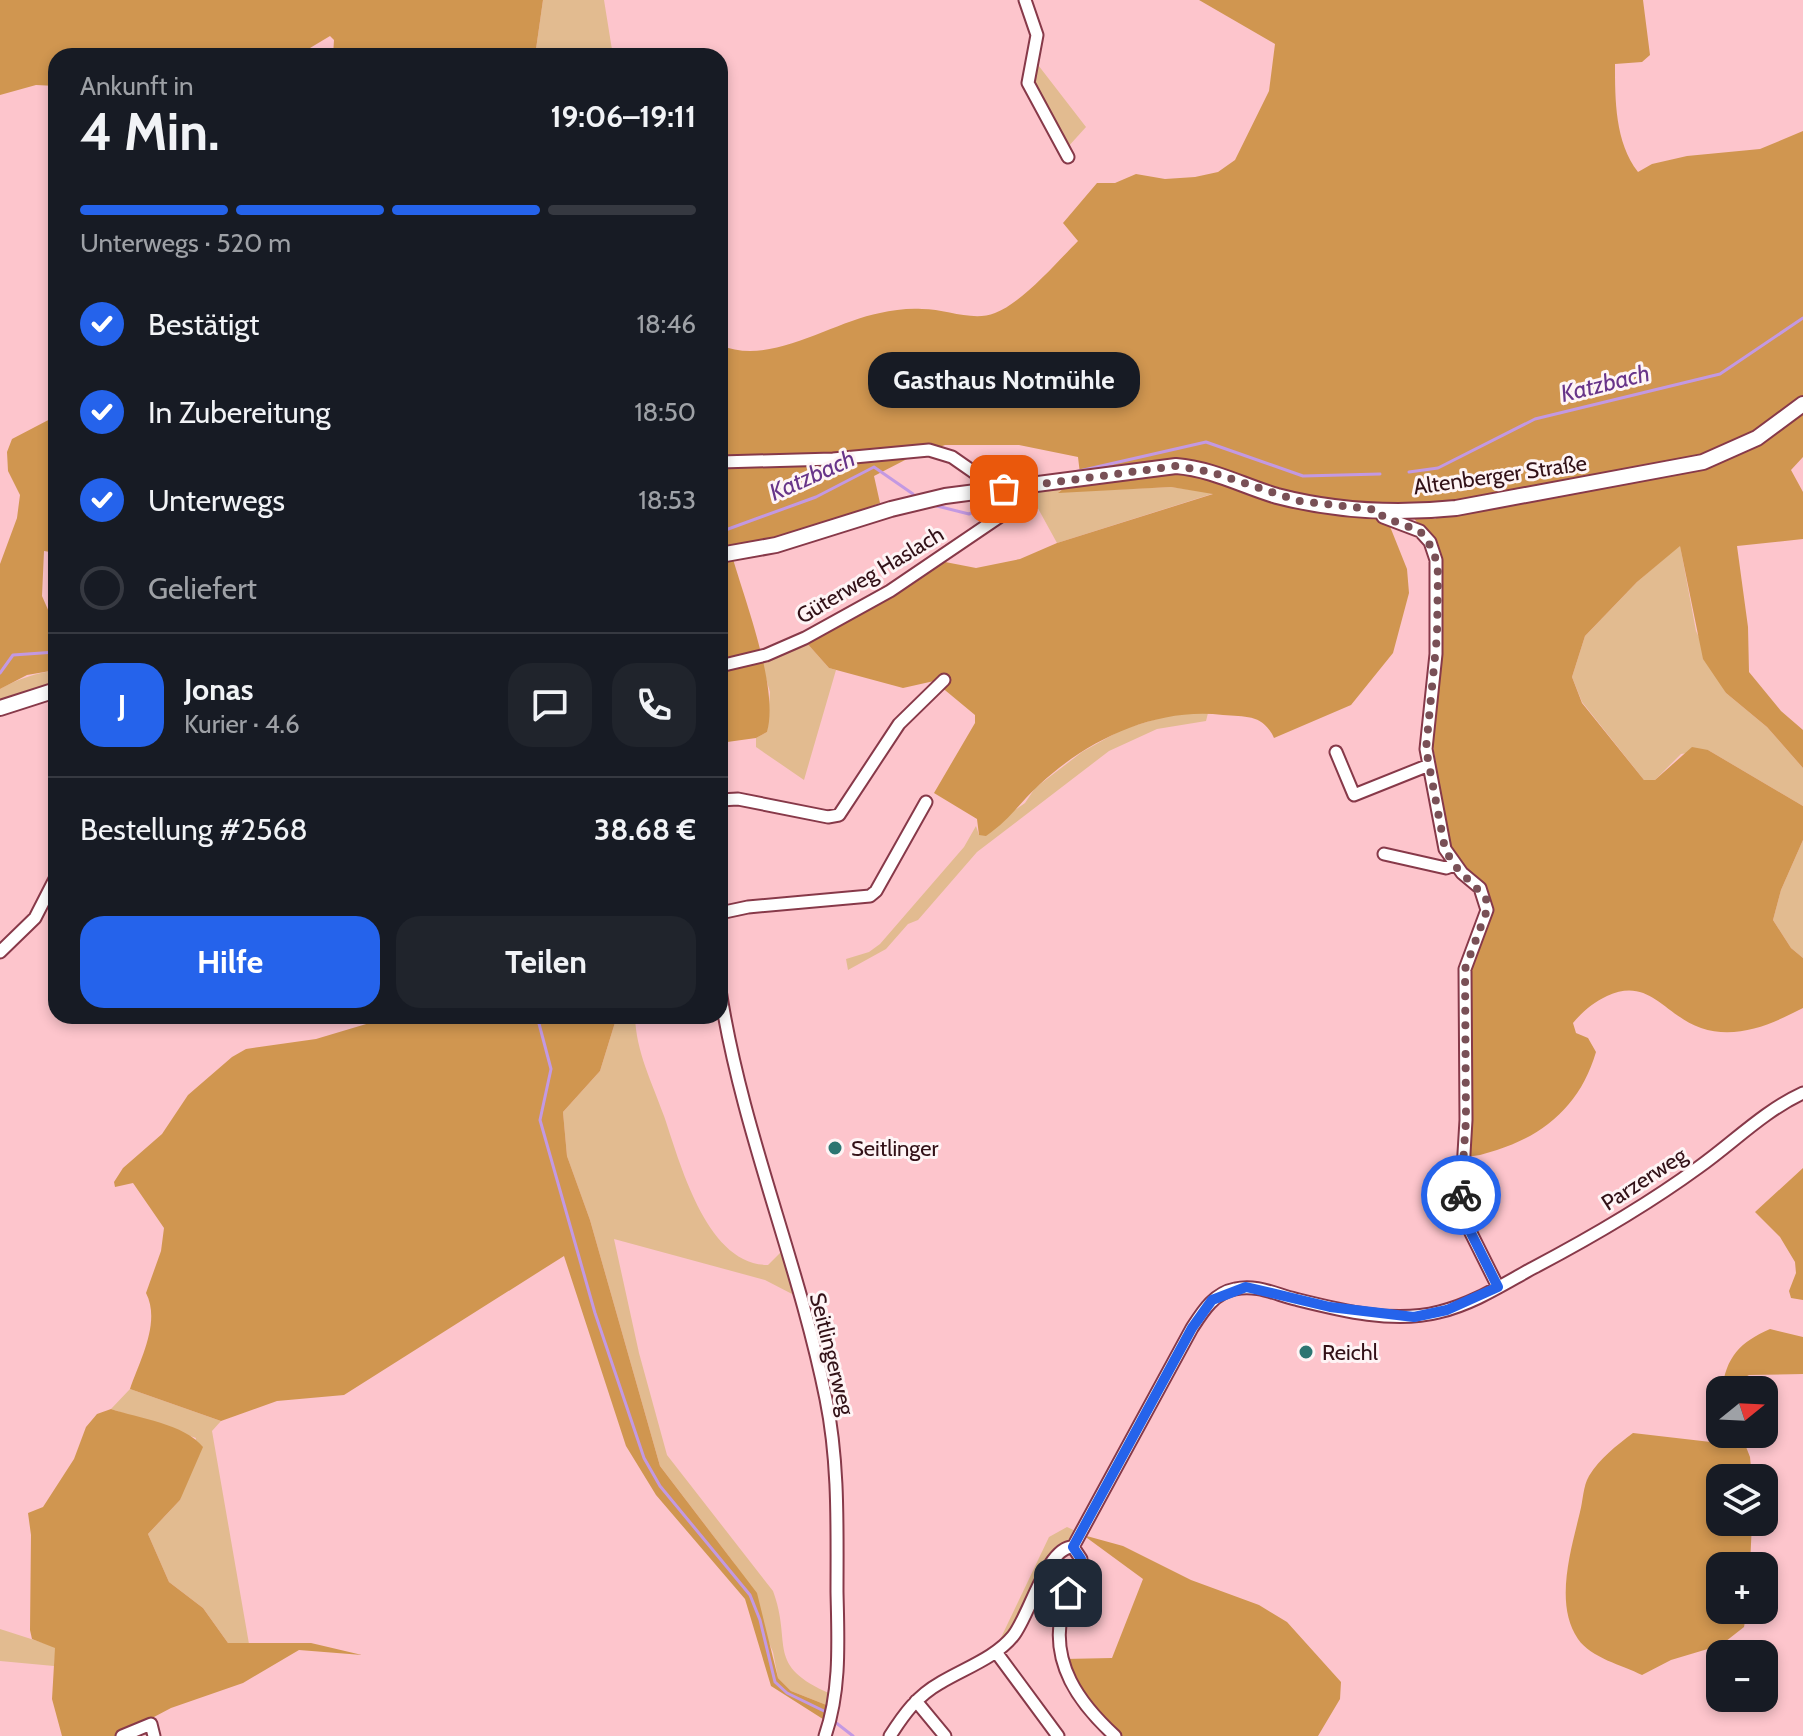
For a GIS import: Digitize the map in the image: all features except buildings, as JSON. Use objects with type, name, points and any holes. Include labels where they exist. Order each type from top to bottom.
[{"type":"street","points":[[1025,0],[1037,35],[1028,83],[1068,157]]},
{"type":"street","name":"Altenberger Straße","points":[[728,553],[786,542],[906,505],[990,490],[1176,466],[1211,472],[1299,501],[1379,510],[1456,508],[1676,469],[1741,447],[1803,404]]},
{"type":"street","points":[[728,462],[833,459],[929,450],[952,457],[985,480],[990,490]]},
{"type":"street","name":"Güterweg Haslach","points":[[728,664],[782,648],[890,591],[1008,511],[1018,498],[1019,488]]},
{"type":"street","points":[[1379,510],[1383,517],[1420,531],[1430,542],[1436,560],[1436,654],[1425,734],[1429,765],[1442,838],[1454,865],[1480,888],[1487,910],[1465,969],[1466,1120],[1461,1203],[1465,1221],[1498,1287]]},
{"type":"street","points":[[728,800],[828,817],[839,815],[899,724],[944,680]]},
{"type":"street","points":[[0,708],[48,693]]},
{"type":"street","points":[[1336,752],[1354,795],[1429,765]]},
{"type":"street","points":[[728,911],[870,896],[876,891],[926,802]]},
{"type":"street","points":[[1384,854],[1446,868],[1454,865]]},
{"type":"street","points":[[0,952],[35,918],[48,893]]},
{"type":"street","name":"Seitlingerweg","points":[[726,1024],[738,1091],[814,1352],[834,1453],[838,1645],[835,1699],[825,1736]]},
{"type":"street","name":"Parzerweg","points":[[1073,1547],[1192,1328],[1203,1310],[1222,1294],[1246,1287],[1259,1288],[1330,1307],[1414,1317],[1447,1310],[1498,1287],[1655,1197],[1776,1107],[1803,1093]]},
{"type":"street","points":[[890,1736],[916,1701],[996,1652],[1021,1625],[1052,1560],[1059,1551],[1073,1547],[1081,1559],[1061,1615],[1060,1654],[1074,1689],[1115,1736]]},
{"type":"street","points":[[996,1652],[1058,1736]]},
{"type":"street","points":[[916,1701],[945,1736]]},
{"type":"street","points":[[122,1736],[151,1724],[154,1736]]},
{"type":"shaded area","points":[[0,0],[543,0],[536,48],[334,48],[334,40],[330,36],[310,48],[48,48],[48,86],[36,85],[0,95]]},
{"type":"shaded area","points":[[543,0],[604,0],[612,48],[536,48]]},
{"type":"shaded area","points":[[1199,0],[1643,0],[1650,55],[1642,62],[1615,64],[1616,106],[1621,134],[1630,160],[1638,172],[1652,164],[1687,156],[1760,149],[1803,131],[1803,397],[1768,427],[1697,460],[1439,506],[1359,505],[1287,492],[1211,466],[1080,474],[1078,457],[1019,445],[945,445],[874,476],[880,503],[802,531],[728,549],[728,347],[759,351],[780,347],[885,312],[917,309],[978,316],[1005,308],[1028,291],[1078,241],[1063,223],[1097,183],[1115,183],[1136,174],[1165,179],[1195,177],[1218,172],[1235,160],[1269,91],[1275,44]]},
{"type":"shaded area","points":[[1035,61],[1086,127],[1067,148],[1038,96],[1033,73]]},
{"type":"shaded area","points":[[1803,411],[1803,457],[1791,470],[1803,492],[1803,539],[1737,546],[1748,627],[1749,672],[1781,711],[1803,730],[1803,768],[1767,727],[1726,693],[1703,659],[1680,546],[1637,582],[1585,636],[1572,677],[1582,703],[1644,780],[1655,780],[1692,747],[1708,750],[1803,806],[1803,840],[1781,890],[1773,920],[1791,948],[1803,958],[1803,1008],[1767,1025],[1728,1032],[1701,1028],[1645,994],[1622,991],[1607,996],[1589,1007],[1573,1023],[1576,1033],[1588,1038],[1596,1052],[1581,1087],[1560,1114],[1515,1143],[1466,1156],[1469,968],[1490,911],[1450,850],[1430,728],[1441,657],[1442,575],[1425,533],[1410,513],[1435,519],[1441,515],[1680,473]]},
{"type":"shaded area","points":[[48,420],[48,552],[44,551],[42,596],[48,610],[48,671],[27,675],[0,689],[0,564],[17,518],[20,495],[8,471],[7,452],[12,439]]},
{"type":"shaded area","points":[[1177,472],[1385,514],[1407,569],[1409,593],[1393,653],[1351,705],[1274,738],[1259,721],[1223,715],[1173,716],[1124,730],[1058,769],[995,830],[986,836],[979,835],[977,819],[934,793],[975,723],[975,715],[934,681],[903,688],[829,668],[805,641],[940,561],[976,568],[1020,559],[1057,543],[1213,494],[1171,487],[1058,493],[1064,488]]},
{"type":"shaded area","points":[[1171,487],[1215,493],[1057,543],[1029,492],[1064,488],[1059,492]]},
{"type":"shaded area","points":[[1680,545],[1696,631],[1726,693],[1767,727],[1803,768],[1803,806],[1708,750],[1681,754],[1655,780],[1644,780],[1582,702],[1572,677],[1585,636],[1637,582]]},
{"type":"shaded area","points":[[728,559],[733,559],[759,646],[770,714],[767,732],[756,738],[728,742]]},
{"type":"shaded area","points":[[805,641],[829,668],[836,670],[804,780],[756,747],[756,738],[767,732],[770,692],[760,658]]},
{"type":"shaded area","points":[[48,672],[48,686],[0,702],[0,689]]},
{"type":"shaded area","points":[[1177,713],[1208,713],[1206,721],[1157,729],[1109,751],[977,852],[918,920],[908,924],[886,949],[848,970],[846,959],[869,952],[880,944],[964,847],[976,826],[979,835],[1025,803],[1035,788],[1082,752],[1123,729]]},
{"type":"shaded area","points":[[1803,840],[1803,958],[1791,948],[1773,920],[1781,890]]},
{"type":"shaded area","points":[[366,1024],[615,1024],[600,1071],[563,1112],[567,1156],[590,1220],[660,1466],[757,1593],[778,1678],[791,1691],[829,1706],[826,1721],[771,1686],[745,1599],[656,1495],[626,1446],[564,1256],[344,1395],[277,1401],[221,1421],[130,1389],[150,1328],[150,1304],[146,1293],[161,1251],[164,1228],[133,1183],[115,1187],[114,1182],[123,1168],[162,1134],[188,1095],[232,1057],[246,1049],[316,1039]]},
{"type":"shaded area","points":[[615,1024],[636,1024],[641,1054],[678,1159],[712,1230],[728,1248],[746,1260],[768,1265],[782,1251],[794,1295],[765,1280],[614,1239],[639,1353],[667,1455],[773,1591],[788,1663],[796,1673],[831,1694],[829,1706],[791,1691],[778,1678],[773,1652],[734,1563],[660,1466],[590,1220],[567,1156],[563,1112],[600,1071]]},
{"type":"shaded area","points":[[1803,1168],[1803,1300],[1791,1298],[1789,1291],[1796,1273],[1795,1262],[1780,1237],[1755,1212]]},
{"type":"shaded area","points":[[1770,1329],[1803,1337],[1803,1374],[1725,1376],[1736,1352],[1750,1339]]},
{"type":"shaded area","points":[[130,1389],[221,1421],[212,1431],[249,1644],[228,1643],[203,1608],[169,1582],[148,1534],[180,1500],[196,1438],[111,1409]]},
{"type":"shaded area","points":[[111,1409],[173,1427],[203,1447],[180,1500],[148,1534],[169,1582],[203,1608],[228,1643],[311,1643],[362,1655],[299,1650],[243,1683],[171,1708],[118,1736],[62,1736],[52,1699],[55,1648],[32,1639],[30,1630],[31,1535],[28,1513],[43,1507],[74,1459],[86,1427],[97,1414]]},
{"type":"shaded area","points":[[1633,1433],[1706,1441],[1706,1448],[1746,1448],[1750,1457],[1751,1464],[1706,1464],[1706,1536],[1751,1536],[1751,1552],[1706,1552],[1706,1624],[1745,1624],[1744,1627],[1727,1640],[1706,1640],[1706,1650],[1671,1660],[1642,1675],[1584,1646],[1571,1625],[1567,1610],[1569,1560],[1584,1489],[1593,1470]]},
{"type":"shaded area","points":[[1067,1527],[1078,1532],[1052,1553],[1020,1620],[997,1646],[1049,1537]]},
{"type":"shaded area","points":[[1083,1535],[1123,1546],[1191,1580],[1259,1605],[1287,1622],[1341,1682],[1340,1699],[1318,1736],[1119,1736],[1097,1715],[1064,1659],[1112,1658],[1143,1579]]},
{"type":"shaded area","points":[[0,1629],[56,1647],[54,1666],[0,1661]]},
{"type":"waterway","name":"Katzbach","points":[[1409,472],[1438,468],[1535,419],[1720,374],[1803,318]]},
{"type":"waterway","name":"Katzbach","points":[[1066,474],[1206,442],[1303,476],[1380,474]]},
{"type":"waterway","name":"Katzbach","points":[[728,529],[816,497],[874,467],[913,494]]},
{"type":"waterway","name":"Katzbach","points":[[937,506],[969,514],[1004,499]]},
{"type":"waterway","name":"Katzbach","points":[[0,673],[13,655],[48,653]]},
{"type":"waterway","points":[[539,1024],[551,1069],[540,1120],[595,1313],[644,1458],[660,1486],[750,1595],[760,1620],[775,1682],[787,1693],[826,1712]]},
{"type":"waterway","points":[[835,1722],[853,1736]]},
{"type":"way so far","points":[[1004,489],[1176,466],[1190,467],[1299,501],[1379,510],[1383,517],[1420,531],[1430,542],[1436,560],[1438,590],[1436,654],[1425,734],[1426,749],[1445,849],[1454,865],[1480,888],[1486,898],[1487,910],[1465,969],[1466,1120],[1461,1195]]},
{"type":"place","name":"Gasthaus Notmühle","points":[[1004,489]]},
{"type":"place","name":"Seitlinger","points":[[835,1148]]},
{"type":"place","name":"Reichl","points":[[1306,1352]]},
{"type":"route","points":[[1068,1593],[1081,1559],[1073,1547],[1192,1328],[1212,1300],[1234,1289],[1259,1288],[1330,1307],[1414,1317],[1465,1304],[1498,1287],[1465,1221],[1461,1195]]}]
